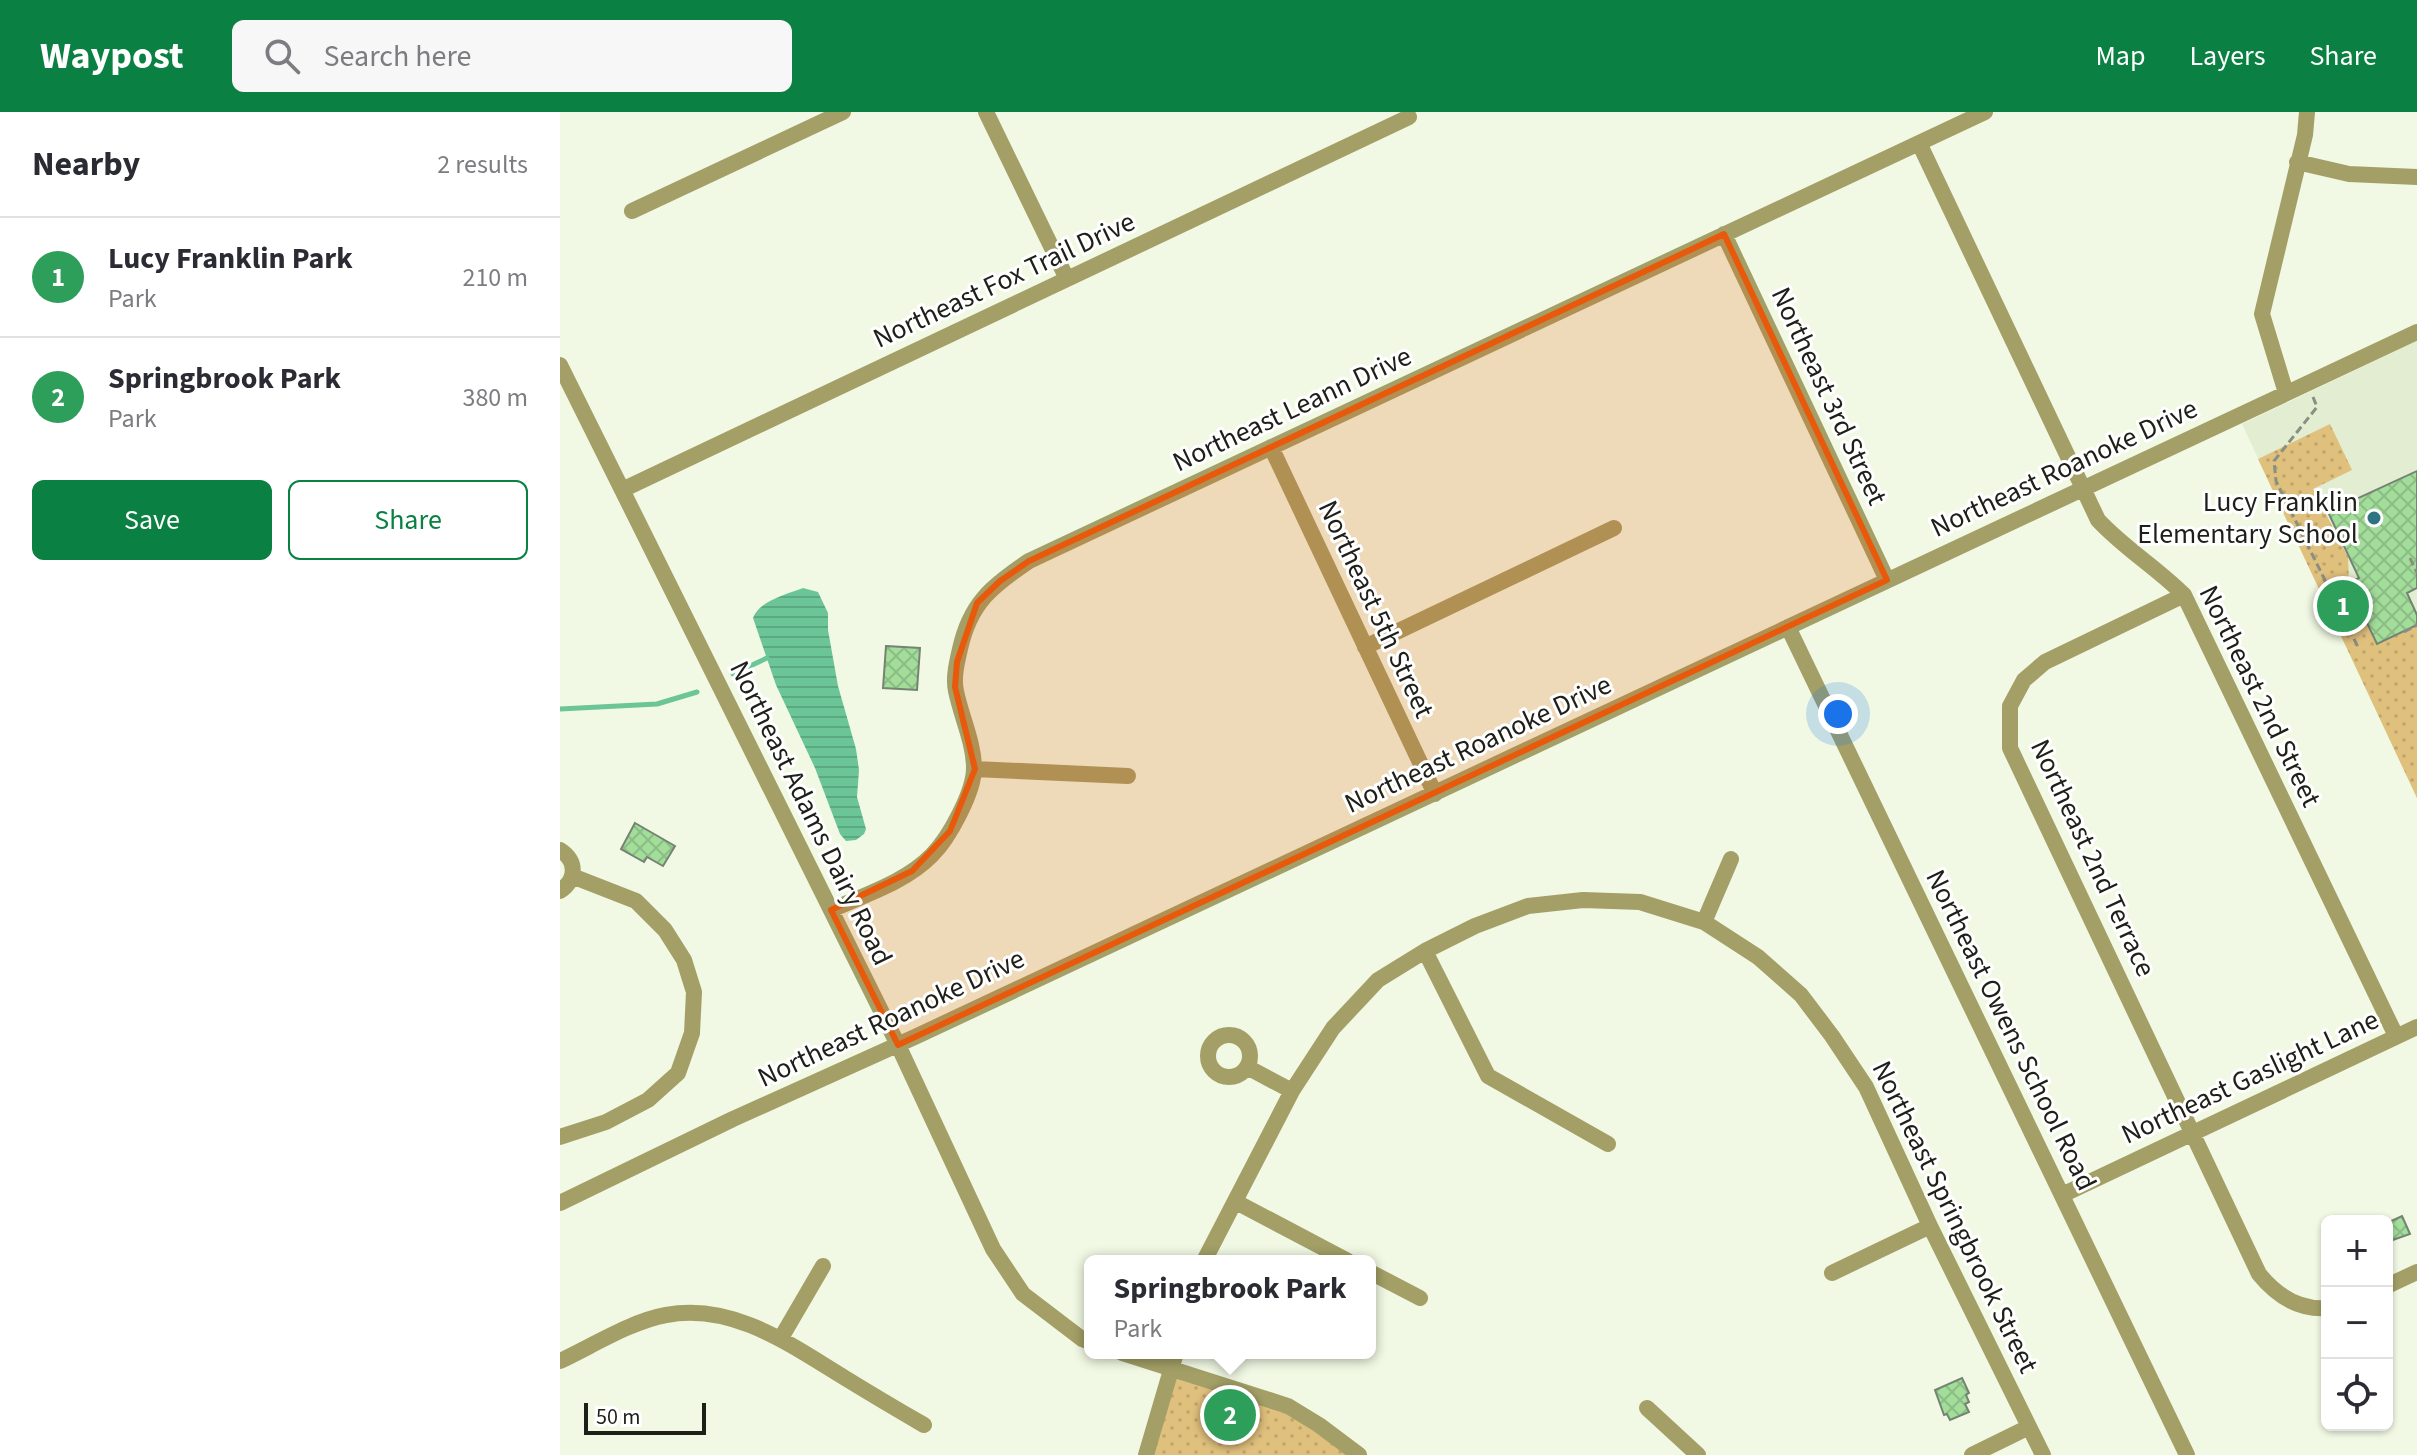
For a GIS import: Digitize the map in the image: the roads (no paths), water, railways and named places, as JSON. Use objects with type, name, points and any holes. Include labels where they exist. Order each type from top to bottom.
[{"type":"street","points":[[632,211],[843,112]]},
{"type":"street","points":[[986,112],[1067,279]]},
{"type":"street","name":"Northeast Leann Drive","points":[[975,769],[955,687],[964,631],[977,603],[1000,581],[1029,561],[1985,112]]},
{"type":"street","points":[[2286,393],[2262,314],[2305,135],[2307,112]]},
{"type":"street","name":"Northeast Fox Trail Drive","points":[[622,490],[1409,117]]},
{"type":"street","name":"Northeast 2nd Street","points":[[1920,145],[2098,520],[2119,543],[2164,575],[2184,595],[2396,1036]]},
{"type":"street","points":[[2297,162],[2349,174],[2417,177]]},
{"type":"street","name":"Northeast 3rd Street","points":[[1724,234],[1887,580]]},
{"type":"street","name":"Northeast Roanoke Drive","points":[[560,1203],[733,1119],[898,1045],[2417,332]]},
{"type":"street","name":"Northeast Adams Dairy Road","points":[[560,365],[898,1045],[993,1249],[1023,1294],[1084,1340]]},
{"type":"street","name":"Northeast 5th Street","points":[[1271,447],[1435,794]]},
{"type":"street","points":[[1365,647],[1614,528]]},
{"type":"street","name":"Northeast 2nd Terrace","points":[[2184,595],[2045,662],[2024,680],[2010,706],[2010,748],[2259,1274],[2283,1298],[2301,1305],[2321,1307]]},
{"type":"street","name":"Northeast Owens School Road","points":[[1788,627],[2187,1455]]},
{"type":"street","points":[[831,910],[912,871],[933,855],[964,805],[975,769],[1128,776]]},
{"type":"street","points":[[560,850],[571,861],[572,876],[560,891]]},
{"type":"street","points":[[1704,922],[1731,859]]},
{"type":"street","points":[[560,1137],[606,1122],[648,1100],[678,1073],[692,1033],[694,992],[684,960],[665,930],[636,901],[572,876]]},
{"type":"street","name":"Northeast Springbrook Street","points":[[1207,1255],[1292,1091],[1333,1028],[1378,980],[1425,951],[1475,926],[1528,906],[1583,900],[1640,902],[1704,922],[1758,957],[1801,995],[1832,1036],[1866,1087],[1930,1226],[2043,1455]]},
{"type":"street","points":[[1425,951],[1488,1076],[1608,1144]]},
{"type":"street","name":"Northeast Gaslight Lane","points":[[2062,1195],[2417,1027]]},
{"type":"street","points":[[1247,1067],[1292,1091]]},
{"type":"street","points":[[1236,1202],[1337,1255]]},
{"type":"street","points":[[1832,1273],[1930,1226]]},
{"type":"street","points":[[781,1338],[823,1266]]},
{"type":"street","points":[[2393,1283],[2417,1272]]},
{"type":"street","points":[[1376,1275],[1420,1298]]},
{"type":"street","points":[[560,1361],[666,1315],[695,1313],[730,1318],[781,1338],[924,1425]]},
{"type":"street","points":[[1139,1359],[1288,1406],[1359,1455]]},
{"type":"street","points":[[1146,1455],[1174,1359]]},
{"type":"street","points":[[1647,1408],[1698,1455]]},
{"type":"street","points":[[1972,1455],[2029,1427]]},
{"type":"waterway","points":[[733,674],[767,658]]},
{"type":"waterway","points":[[560,709],[657,704],[697,692]]},
{"type":"place","name":"Lucy Franklin Elementary School","points":[[2374,518]]},
{"type":"place","name":"Lucy Franklin Park","points":[[2343,606]]},
{"type":"place","name":"Springbrook Park","points":[[1230,1415]]}]
